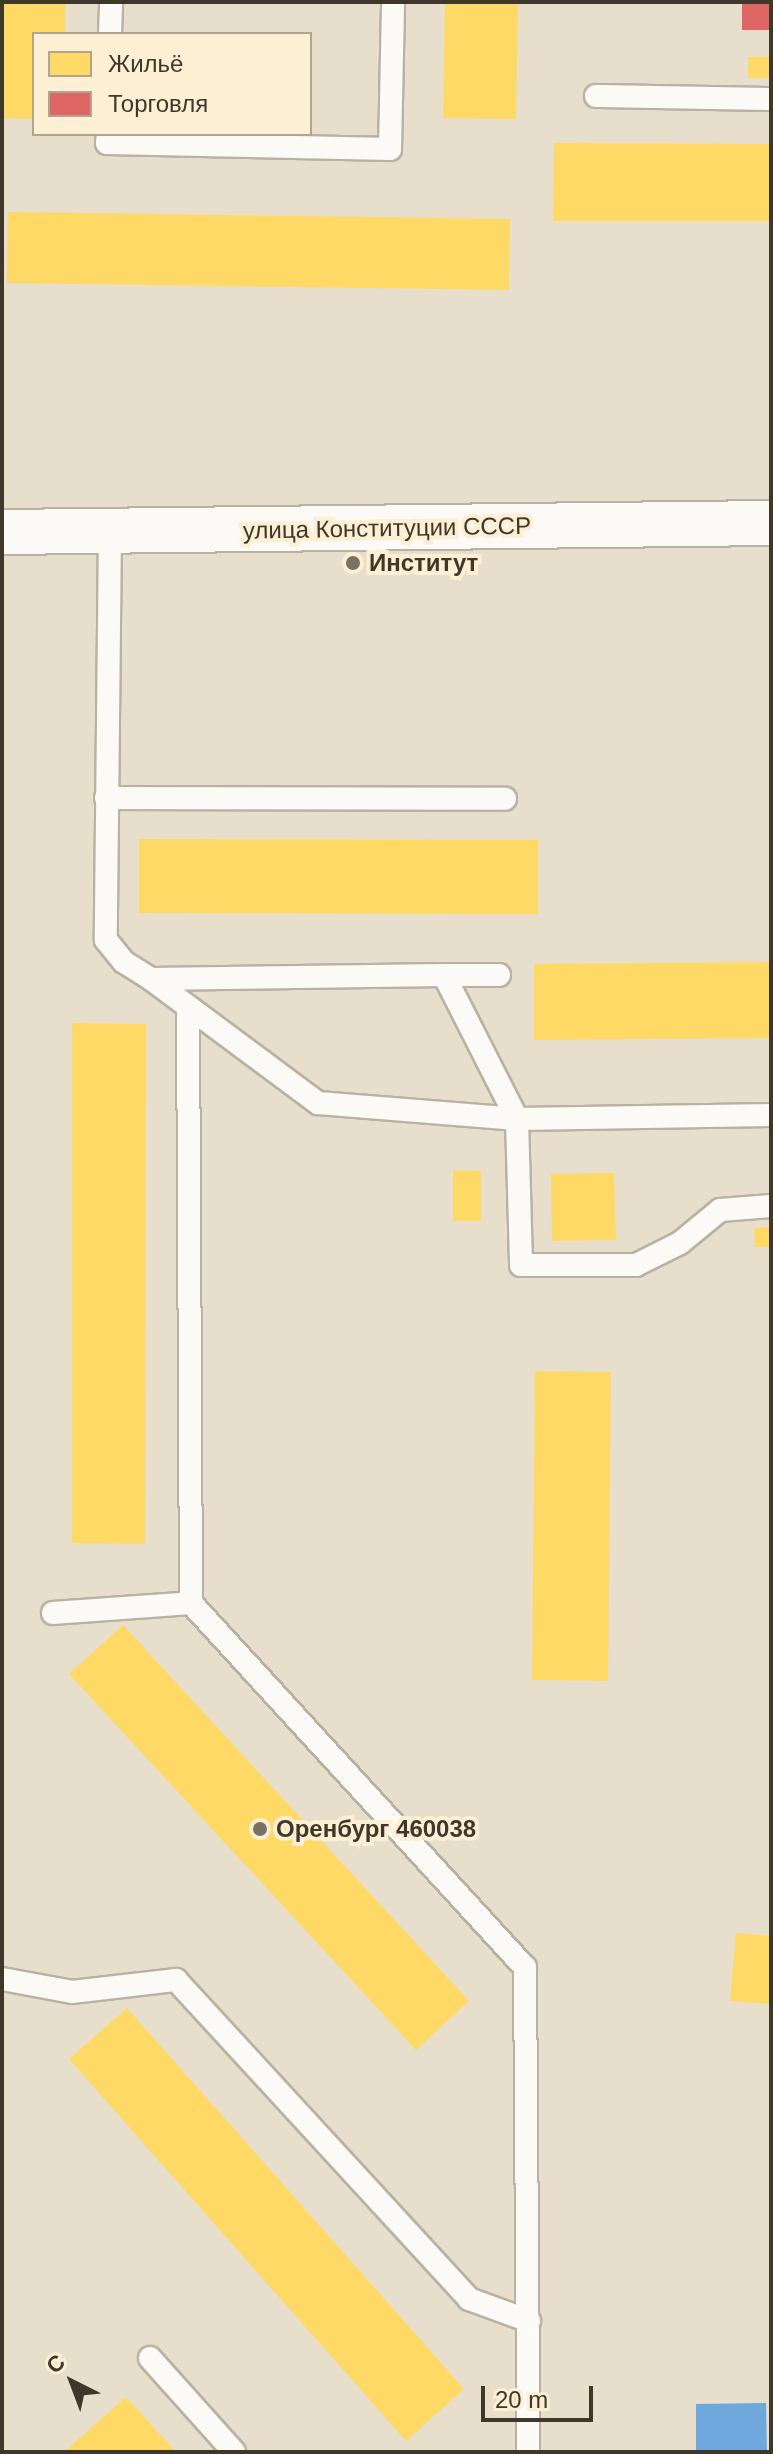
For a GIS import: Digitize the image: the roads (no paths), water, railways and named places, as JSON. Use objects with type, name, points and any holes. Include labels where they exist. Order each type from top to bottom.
[{"type":"street","name":"улица Конституции СССР","points":[[2,532],[771,523]]},
{"type":"lane","points":[[110,32],[111,2]]},
{"type":"lane","points":[[108,136],[107,143],[390,149],[393,2]]},
{"type":"lane","points":[[596,96],[771,99]]},
{"type":"lane","points":[[110,530],[106,940],[124,962],[318,1103],[517,1119],[771,1115]]},
{"type":"lane","points":[[106,798],[505,799]]},
{"type":"lane","points":[[444,975],[517,1119],[521,1265],[636,1265],[680,1243],[720,1210],[771,1206]]},
{"type":"lane","points":[[151,979],[499,975]]},
{"type":"lane","points":[[188,1008],[191,1603],[525,1967],[528,2452]]},
{"type":"lane","points":[[53,1613],[191,1603]]},
{"type":"lane","points":[[2,1979],[72,1992],[176,1980],[469,2299],[529,2321]]},
{"type":"lane","points":[[150,2358],[234,2452]]},
{"type":"place","name":"Институт","points":[[353,563]]},
{"type":"place","name":"Оренбург 460038","points":[[260,1829]]}]
